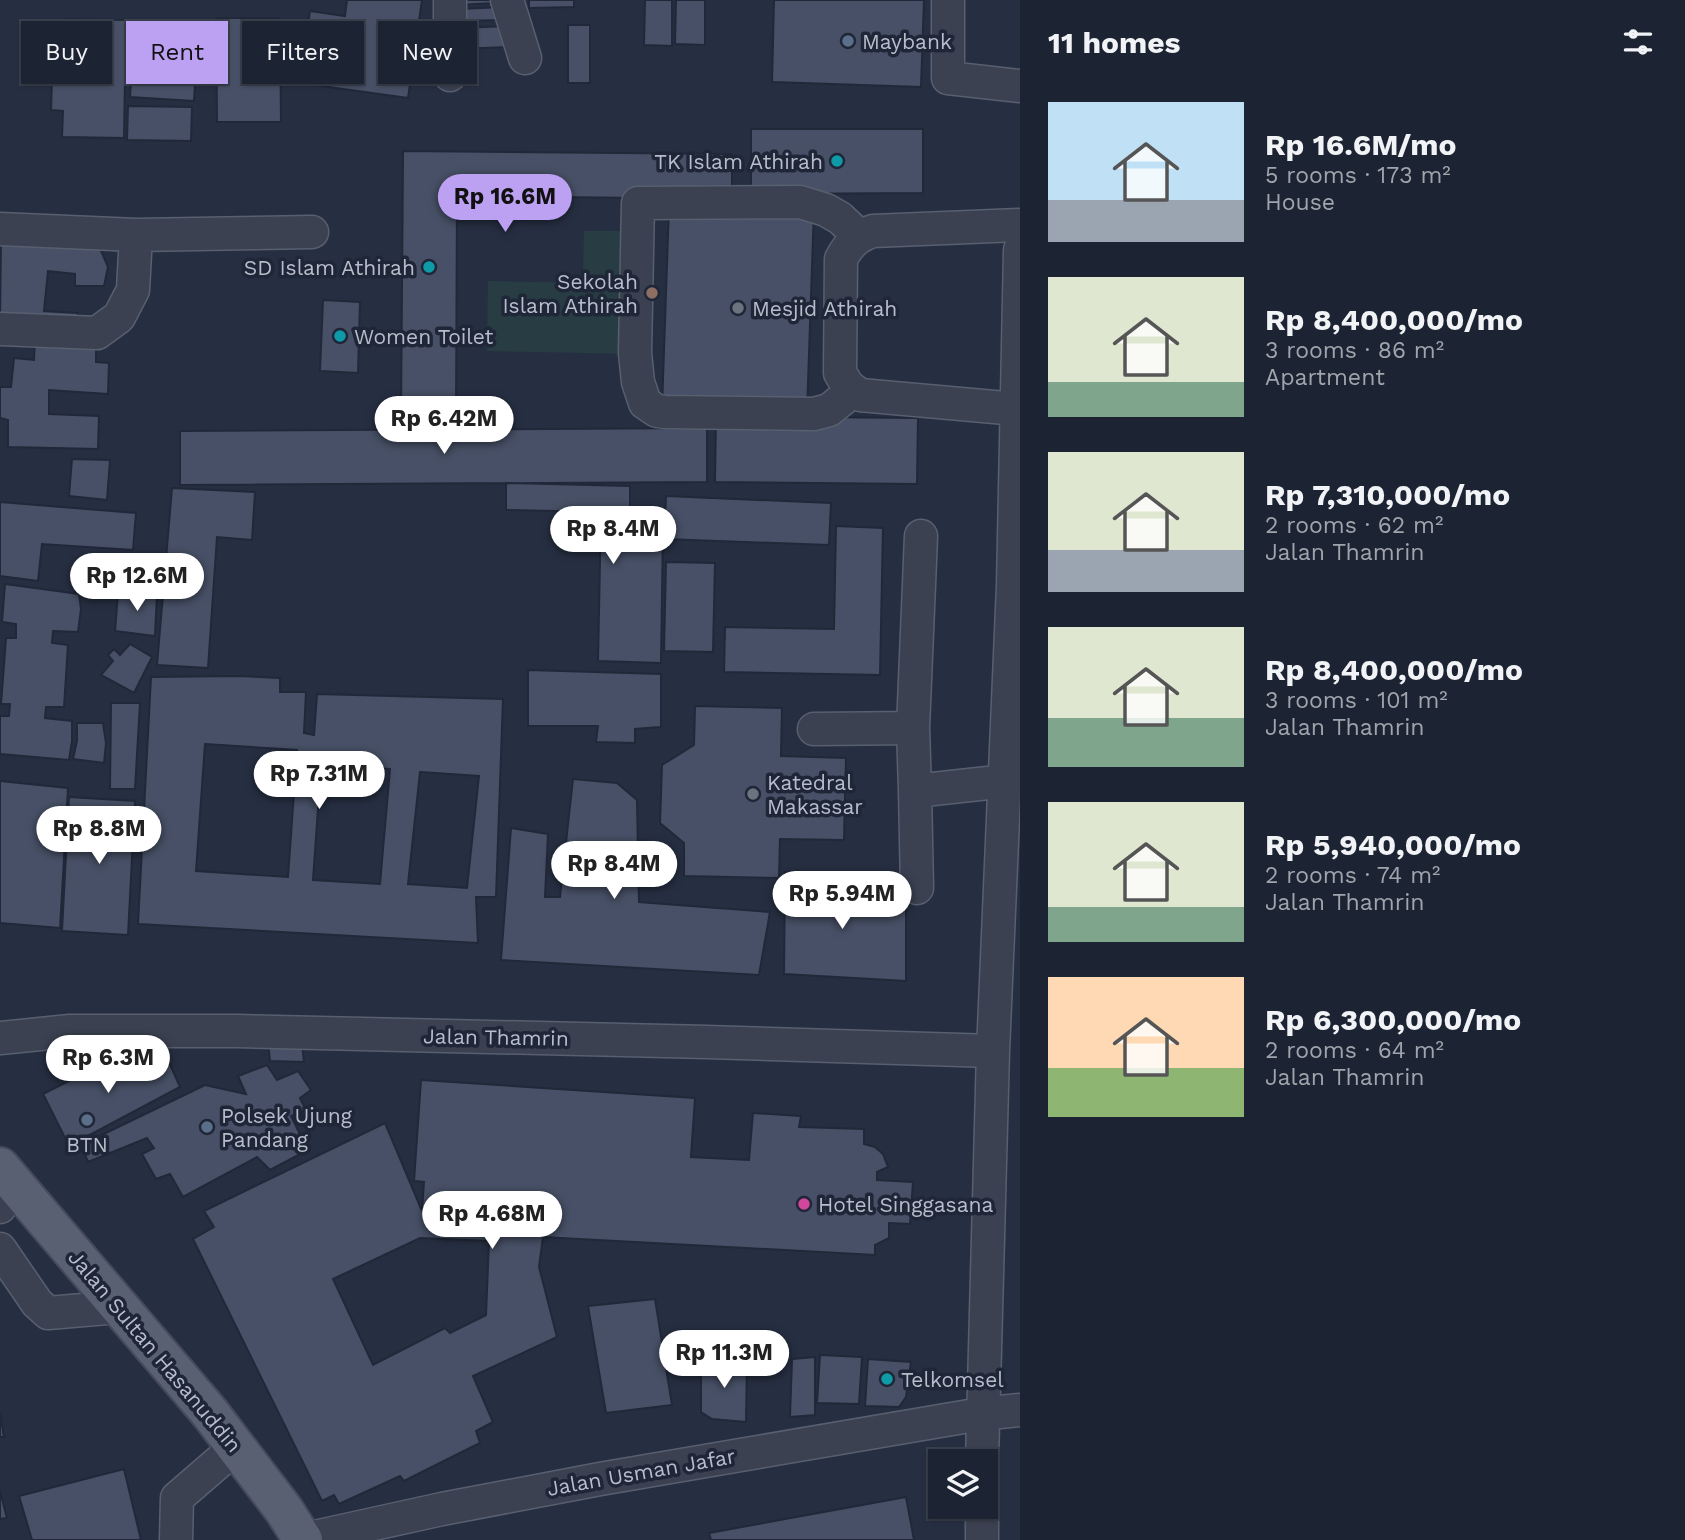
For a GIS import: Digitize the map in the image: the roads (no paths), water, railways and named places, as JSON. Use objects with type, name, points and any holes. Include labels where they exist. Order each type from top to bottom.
[{"type":"main road","name":"Jalan Sultan Hasanuddin","points":[[4,1185],[119,1307],[236,1447],[302,1540]]},
{"type":"street","points":[[450,0],[450,21]]},
{"type":"street","points":[[507,0],[525,58]]},
{"type":"street","points":[[948,0],[948,78],[1020,86]]},
{"type":"street","points":[[853,391],[830,410],[814,414],[665,412],[657,411],[645,402],[638,382],[635,354],[638,203],[800,202],[826,210],[840,218],[859,236]]},
{"type":"street","points":[[1017,409],[860,395],[853,391],[840,373],[841,259],[859,236],[873,231],[1020,225]]},
{"type":"street","points":[[0,229],[136,235],[312,232]]},
{"type":"street","points":[[0,329],[97,333],[119,317],[133,290],[136,235]]},
{"type":"street","points":[[982,1449],[993,1051],[1010,799],[1020,250]]},
{"type":"street","points":[[917,888],[914,728],[921,536]]},
{"type":"street","points":[[814,729],[914,728]]},
{"type":"street","points":[[915,791],[1010,799]]},
{"type":"street","name":"Jalan Thamrin","points":[[0,1038],[70,1031],[237,1031],[993,1051]]},
{"type":"street","points":[[0,1249],[37,1303],[48,1313],[119,1307]]},
{"type":"street","name":"Jalan Usman Jafar","points":[[302,1540],[442,1509],[600,1479],[981,1414],[1020,1410]]},
{"type":"street","points":[[176,1540],[177,1498],[236,1447]]},
{"type":"street","points":[[982,1519],[982,1540]]},
{"type":"place","name":"Maybank","points":[[848,41]]},
{"type":"place","name":"TK Islam Athirah","points":[[837,161]]},
{"type":"place","name":"SD Islam Athirah","points":[[429,267]]},
{"type":"place","name":"Sekolah Islam Athirah","points":[[652,293]]},
{"type":"place","name":"Mesjid Athirah","points":[[738,308]]},
{"type":"place","name":"Women Toilet","points":[[340,336]]},
{"type":"place","name":"Katedral Makassar","points":[[753,794]]},
{"type":"place","name":"BTN","points":[[87,1120]]},
{"type":"place","name":"Polsek Ujung Pandang","points":[[207,1127]]},
{"type":"place","name":"Hotel Singgasana","points":[[804,1204]]},
{"type":"place","name":"Telkomsel","points":[[887,1379]]}]
